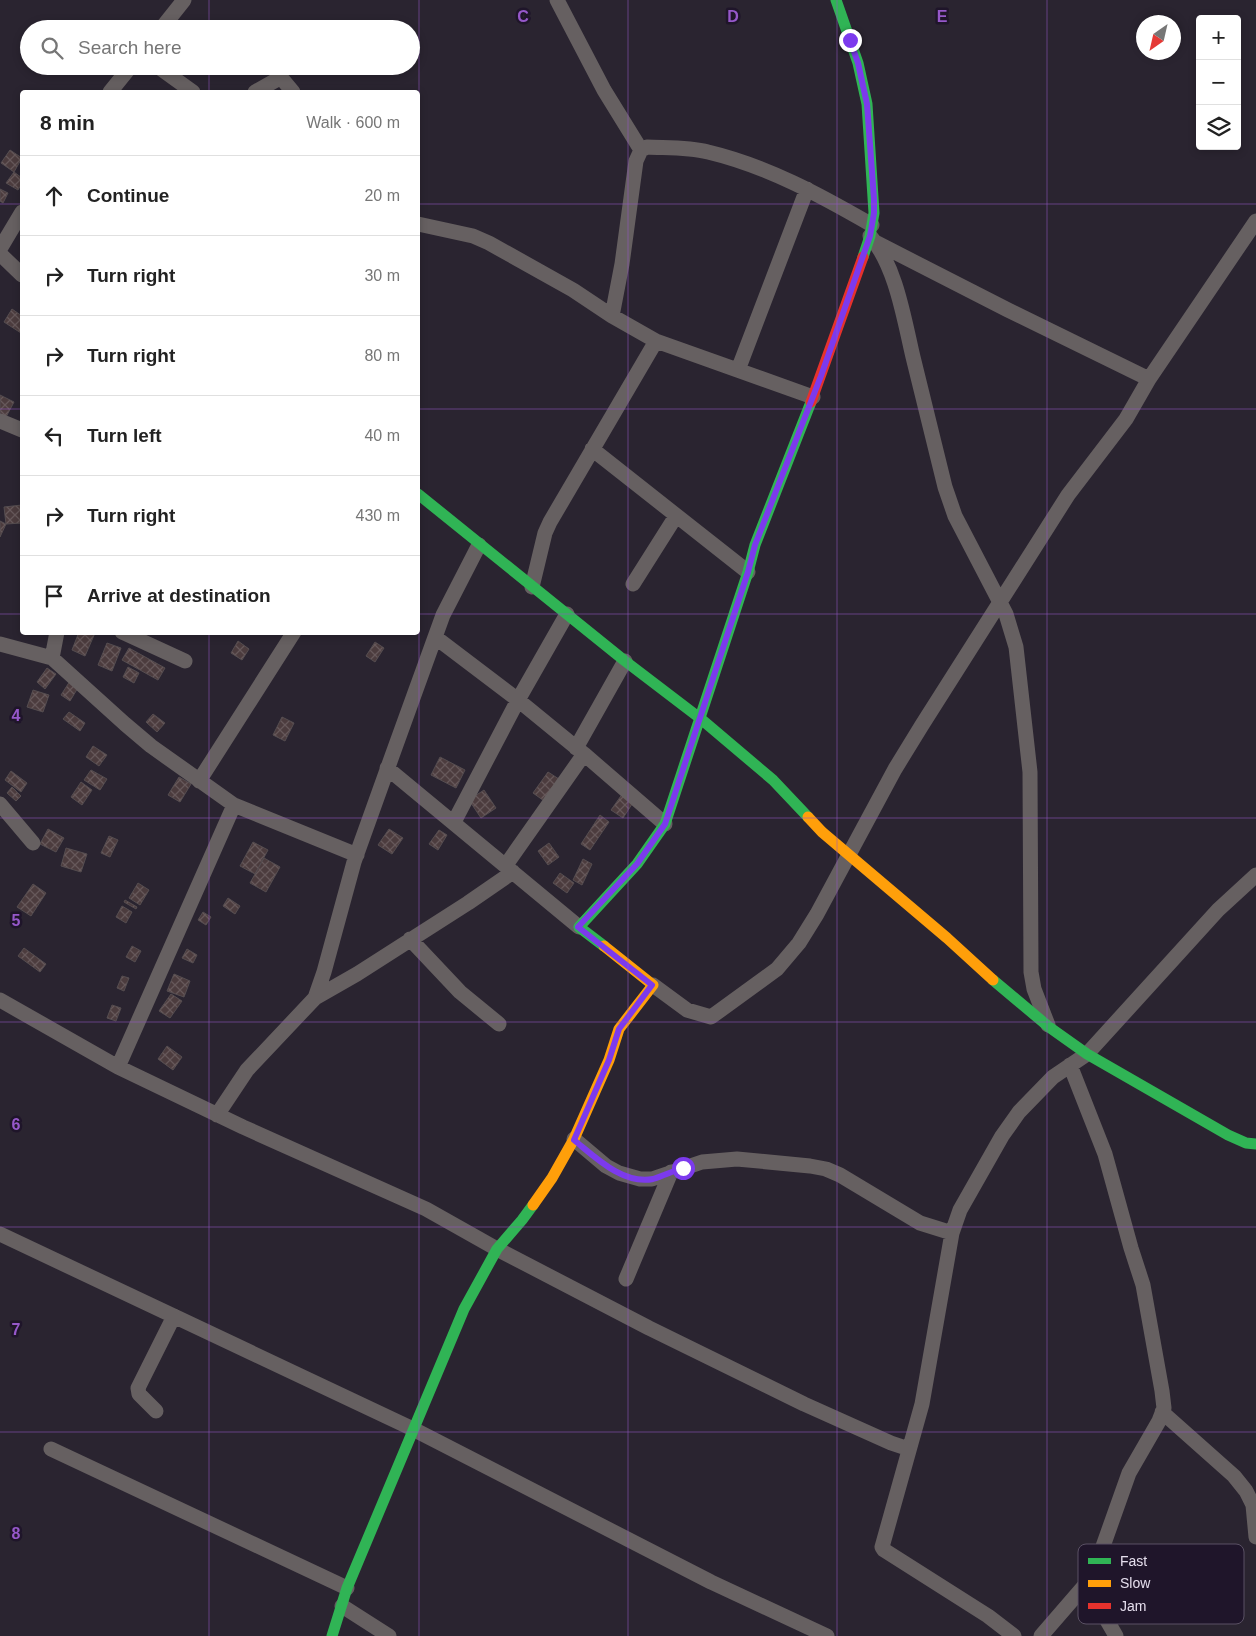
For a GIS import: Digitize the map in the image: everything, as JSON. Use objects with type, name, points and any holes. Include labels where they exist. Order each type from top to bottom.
[{"type":"street","points":[[168,20],[184,0]]},
{"type":"street","points":[[557,0],[604,90],[641,150]]},
{"type":"street","points":[[578,927],[637,864],[665,824],[701,719],[755,545],[813,397],[872,234],[874,199],[867,104],[858,63],[836,0]]},
{"type":"street","points":[[112,90],[124,75]]},
{"type":"street","points":[[169,75],[190,90]]},
{"type":"street","points":[[259,90],[278,79],[283,80],[291,90]]},
{"type":"street","points":[[612,316],[622,264],[636,160],[641,150],[647,147],[707,152],[757,168],[807,189],[872,234],[1008,310],[1149,379]]},
{"type":"street","points":[[738,370],[807,189]]},
{"type":"street","points":[[0,249],[20,215]]},
{"type":"street","points":[[388,768],[578,927],[652,985],[687,1010],[707,1017],[715,1016],[777,969],[799,943],[895,769],[1000,601],[1068,494],[1126,419],[1149,379],[1256,221]]},
{"type":"street","points":[[420,224],[464,234],[489,243],[573,290],[612,316],[656,341],[813,397]]},
{"type":"street","points":[[872,234],[888,265],[898,297],[955,516],[1000,601],[1016,647],[1030,772],[1031,972],[1034,988],[1049,1026]]},
{"type":"street","points":[[0,254],[20,273]]},
{"type":"street","points":[[532,587],[545,534],[550,522],[656,341]]},
{"type":"street","points":[[0,421],[20,429]]},
{"type":"street","points":[[592,449],[748,572]]},
{"type":"street","points":[[420,496],[479,545],[701,719],[773,780],[822,832],[947,938],[977,967],[1049,1026],[1087,1054],[1228,1135],[1246,1143],[1256,1144]]},
{"type":"street","points":[[633,584],[676,516]]},
{"type":"street","points":[[315,998],[357,855],[435,637],[452,596],[479,545]]},
{"type":"street","points":[[454,822],[518,700],[567,614]]},
{"type":"street","points":[[52,658],[56,635]]},
{"type":"street","points":[[128,635],[184,661]]},
{"type":"street","points":[[199,780],[292,635]]},
{"type":"street","points":[[435,637],[518,700],[665,824]]},
{"type":"street","points":[[0,644],[52,658],[151,746],[234,805],[357,855]]},
{"type":"street","points":[[218,1115],[247,1070],[315,998],[357,974],[468,903],[510,869],[580,751],[625,661]]},
{"type":"street","points":[[0,804],[33,843]]},
{"type":"street","points":[[118,1067],[234,805]]},
{"type":"street","points":[[1014,1636],[988,1616],[882,1547],[922,1404],[952,1233],[960,1210],[1002,1136],[1019,1112],[1053,1077],[1087,1054],[1218,910],[1256,875]]},
{"type":"street","points":[[410,939],[460,992],[499,1024]]},
{"type":"street","points":[[332,1636],[347,1588],[464,1309],[496,1249],[522,1220],[552,1178],[574,1140],[609,1060],[619,1029],[652,985]]},
{"type":"street","points":[[0,1000],[118,1067],[218,1115],[426,1209],[496,1249],[649,1328],[804,1404],[891,1443],[909,1449]]},
{"type":"street","points":[[1070,1065],[1104,1154],[1143,1286],[1164,1408],[1159,1421],[1129,1472],[1104,1544]]},
{"type":"street","points":[[574,1140],[606,1166],[619,1173],[640,1179],[652,1179],[702,1162],[737,1160],[826,1169],[840,1175],[920,1223],[952,1233]]},
{"type":"street","points":[[626,1279],[671,1172]]},
{"type":"street","points":[[0,1234],[414,1429],[711,1582],[827,1636]]},
{"type":"street","points":[[156,1411],[139,1394],[138,1388],[174,1316]]},
{"type":"street","points":[[1162,1412],[1234,1476],[1246,1491],[1253,1505],[1256,1538]]},
{"type":"street","points":[[51,1449],[347,1588]]},
{"type":"street","points":[[1041,1636],[1078,1593]]},
{"type":"street","points":[[342,1606],[389,1636]]},
{"type":"street","points":[[1109,1624],[1116,1636]]},
{"type":"building","points":[[10,150],[20,157],[20,162],[14,172],[1,163]]},
{"type":"building","points":[[14,172],[20,176],[18,190],[6,183]]},
{"type":"building","points":[[0,189],[8,193],[3,203],[0,201]]},
{"type":"building","points":[[12,309],[20,315],[20,332],[4,322]]},
{"type":"building","points":[[0,395],[14,402],[6,417],[0,414]]},
{"type":"building","points":[[20,505],[20,523],[6,524],[4,507]]},
{"type":"building","points":[[0,521],[6,524],[0,537]]},
{"type":"building","points":[[78,635],[94,635],[85,656],[72,650]]},
{"type":"building","points":[[238,641],[249,649],[242,660],[231,653]]},
{"type":"building","points":[[375,642],[384,648],[375,662],[366,656]]},
{"type":"building","points":[[107,643],[121,648],[112,671],[98,665]]},
{"type":"building","points":[[129,648],[165,668],[158,680],[122,660]]},
{"type":"building","points":[[128,667],[139,673],[134,683],[123,677]]},
{"type":"building","points":[[47,668],[56,674],[45,689],[37,682]]},
{"type":"building","points":[[70,681],[79,686],[70,701],[61,695]]},
{"type":"building","points":[[33,690],[49,695],[43,712],[27,707]]},
{"type":"building","points":[[69,712],[85,723],[80,731],[63,719]]},
{"type":"building","points":[[153,714],[165,723],[157,732],[146,722]]},
{"type":"building","points":[[282,717],[294,723],[285,741],[273,735]]},
{"type":"building","points":[[93,746],[107,755],[99,766],[86,757]]},
{"type":"building","points":[[440,757],[465,770],[456,788],[431,775]]},
{"type":"building","points":[[91,770],[107,779],[100,790],[84,780]]},
{"type":"building","points":[[11,771],[27,783],[21,792],[5,780]]},
{"type":"building","points":[[548,772],[562,781],[547,803],[533,793]]},
{"type":"building","points":[[179,777],[191,784],[180,802],[168,795]]},
{"type":"building","points":[[81,782],[92,790],[82,805],[71,797]]},
{"type":"building","points":[[12,787],[21,796],[16,801],[7,793]]},
{"type":"building","points":[[484,790],[496,808],[481,818],[469,800]]},
{"type":"building","points":[[623,793],[634,801],[623,818],[611,810]]},
{"type":"building","points":[[600,815],[609,822],[590,850],[581,844]]},
{"type":"building","points":[[48,829],[64,838],[56,852],[40,844]]},
{"type":"building","points":[[389,829],[403,838],[392,854],[378,845]]},
{"type":"building","points":[[439,830],[447,835],[438,850],[429,844]]},
{"type":"building","points":[[109,836],[118,840],[110,857],[101,853]]},
{"type":"building","points":[[253,842],[268,850],[255,874],[240,866]]},
{"type":"building","points":[[549,843],[559,857],[548,865],[538,851]]},
{"type":"building","points":[[66,848],[87,854],[81,872],[61,866]]},
{"type":"building","points":[[264,858],[280,867],[266,892],[250,883]]},
{"type":"building","points":[[583,859],[592,864],[582,885],[573,880]]},
{"type":"building","points":[[560,873],[574,883],[567,893],[553,883]]},
{"type":"building","points":[[138,883],[149,890],[140,905],[129,898]]},
{"type":"building","points":[[33,884],[46,893],[31,916],[17,907]]},
{"type":"building","points":[[228,898],[240,906],[235,914],[223,906]]},
{"type":"building","points":[[125,900],[137,907],[136,909],[124,902]]},
{"type":"building","points":[[122,906],[132,912],[126,923],[116,917]]},
{"type":"building","points":[[203,912],[211,917],[206,925],[198,920]]},
{"type":"building","points":[[132,946],[141,951],[135,962],[126,957]]},
{"type":"building","points":[[24,948],[46,964],[40,972],[18,956]]},
{"type":"building","points":[[187,949],[197,955],[193,963],[182,958]]},
{"type":"building","points":[[174,974],[190,981],[184,997],[167,991]]},
{"type":"building","points":[[122,976],[129,978],[124,991],[117,988]]},
{"type":"building","points":[[171,994],[182,1001],[170,1018],[159,1011]]},
{"type":"building","points":[[112,1005],[121,1008],[116,1021],[107,1018]]},
{"type":"building","points":[[167,1046],[182,1057],[173,1070],[158,1059]]},
{"type":"traffic: fast","points":[[836,0],[858,63],[867,104],[874,213],[870,236],[863,257]]},
{"type":"traffic: fast","points":[[604,946],[579,927],[637,864],[665,824],[748,572],[755,545],[811,402]]},
{"type":"traffic: fast","points":[[420,496],[625,661],[701,719],[773,780],[808,817]]},
{"type":"traffic: fast","points":[[993,980],[1049,1027],[1087,1054],[1228,1135],[1246,1143],[1256,1144]]},
{"type":"traffic: fast","points":[[332,1636],[347,1588],[464,1309],[497,1249],[533,1205]]},
{"type":"traffic: slow","points":[[808,817],[822,832],[947,938],[993,980]]},
{"type":"traffic: slow","points":[[533,1205],[552,1178],[574,1139],[609,1060],[619,1029],[653,985],[604,946]]},
{"type":"traffic: jam","points":[[811,402],[863,257]]},
{"type":"route","points":[[683,1168],[652,1179],[640,1179],[619,1173],[606,1166],[574,1140],[609,1060],[619,1029],[652,985],[578,927],[637,864],[665,824],[701,719],[755,545],[821,376],[870,236],[874,213],[874,199],[867,104],[858,63],[850,40]]}]
